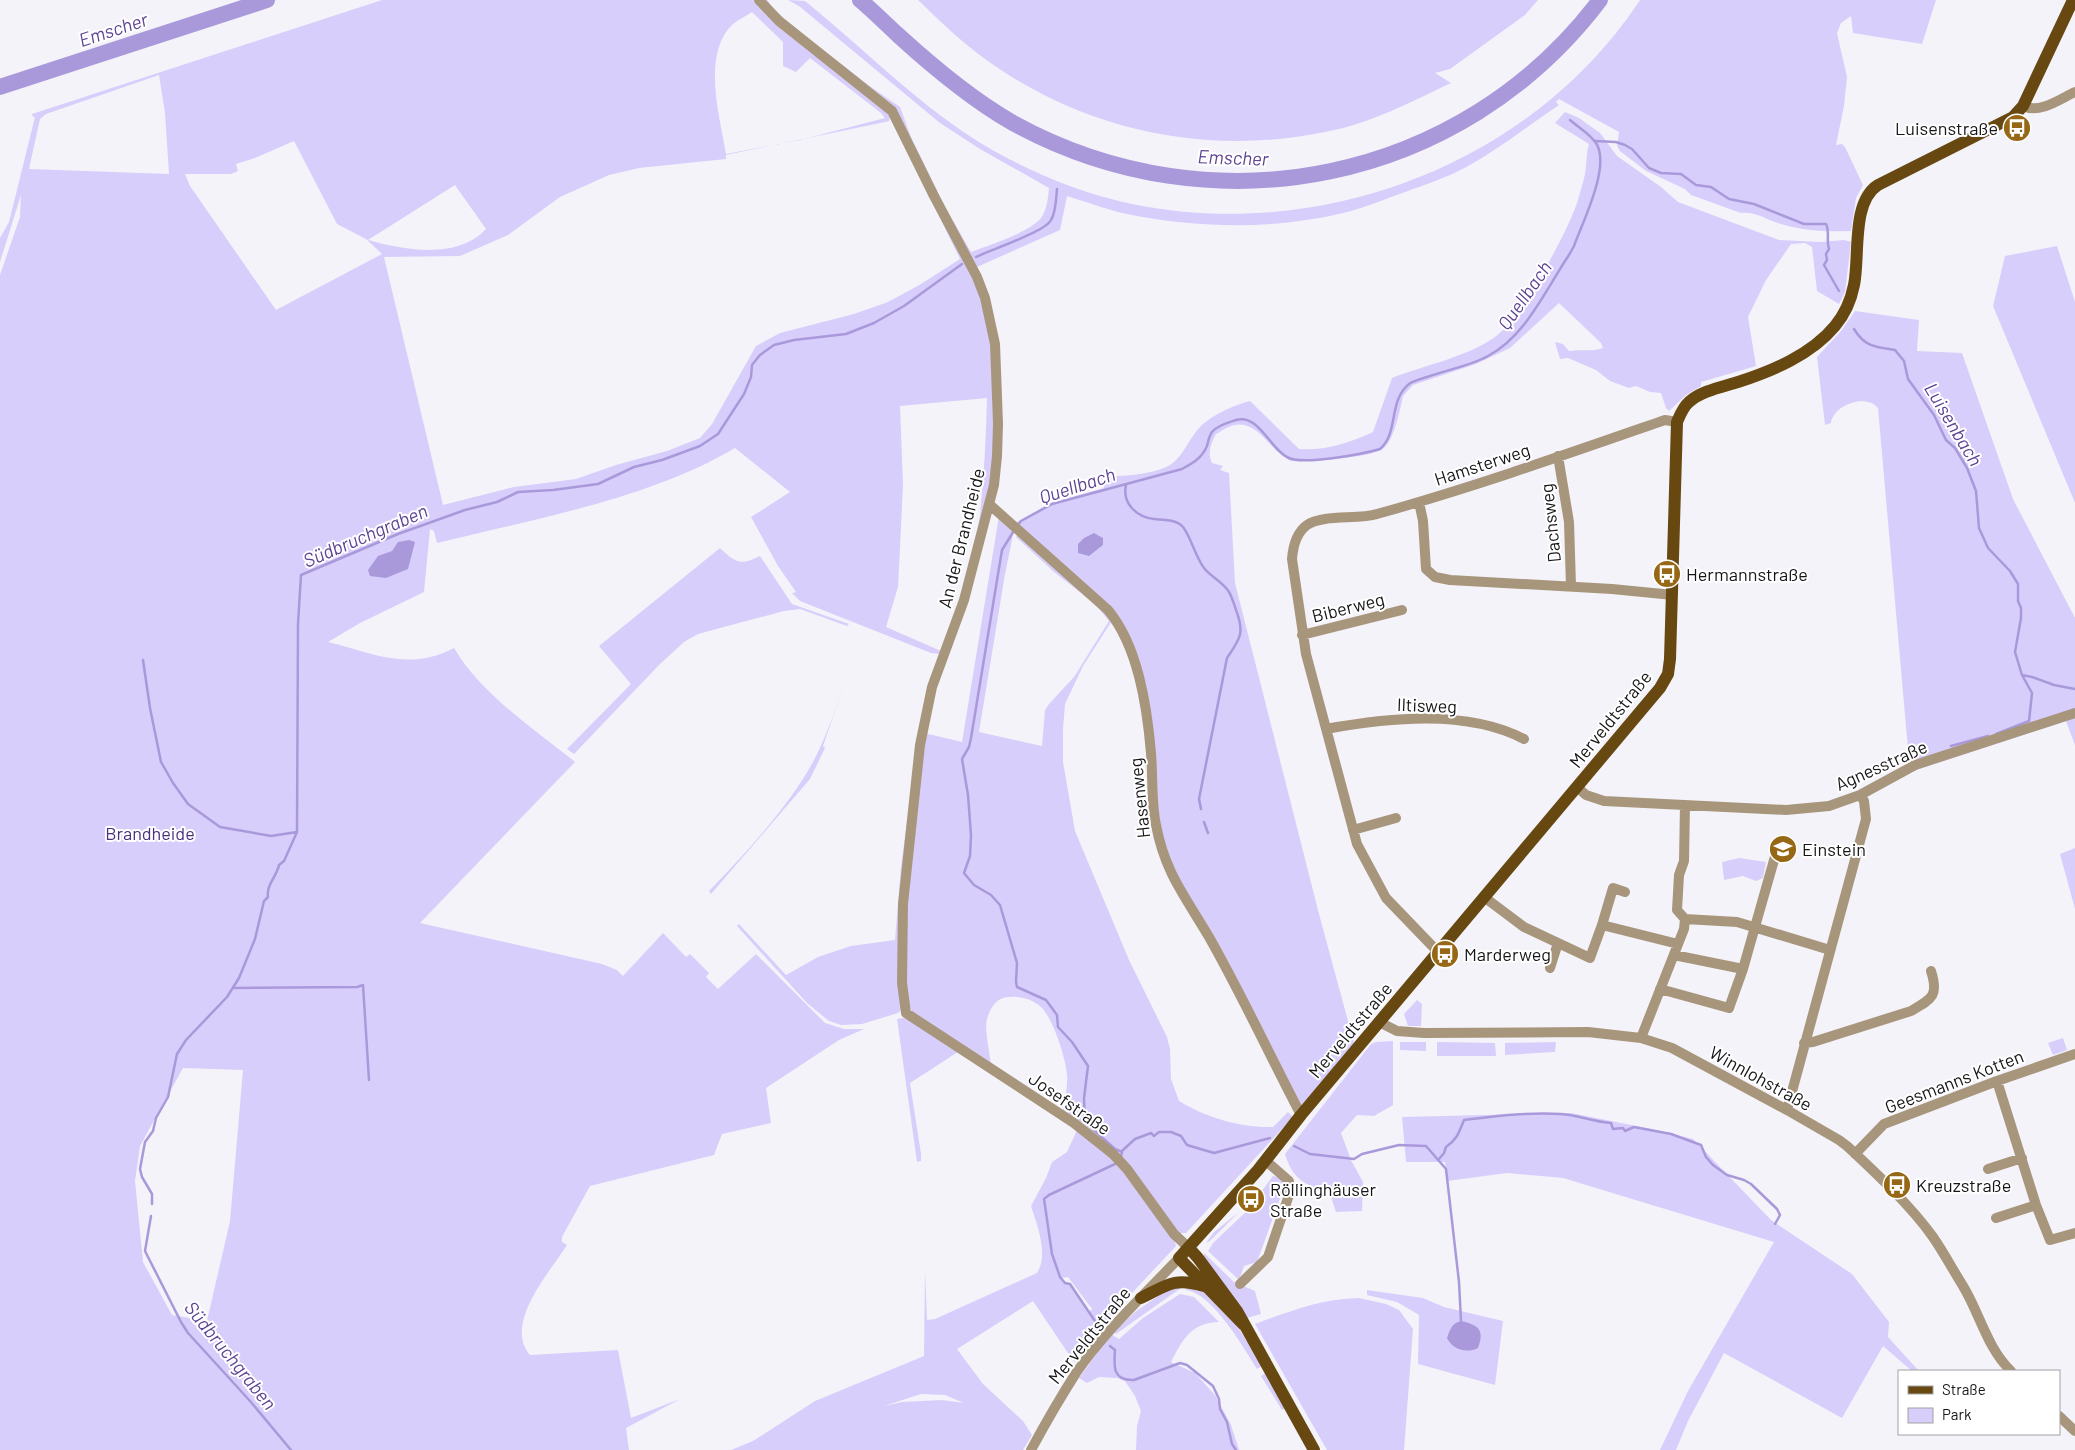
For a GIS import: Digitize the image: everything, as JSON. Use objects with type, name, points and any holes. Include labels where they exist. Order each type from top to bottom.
[{"type":"main road","points":[[1677,422],[1684,407],[1696,397],[1774,369],[1818,343],[1835,326],[1845,311],[1852,294],[1862,206],[1866,198],[1873,189],[2003,124],[2013,117],[2023,106],[2073,0]]},
{"type":"main road","name":"Merveldtstraße","points":[[1179,1258],[1266,1161],[1301,1115],[1660,688],[1668,674],[1673,594],[1677,422]]},
{"type":"main road","points":[[1189,1248],[1221,1289],[1244,1325],[1277,1380],[1314,1450]]},
{"type":"main road","points":[[1179,1258],[1244,1325]]},
{"type":"main road","points":[[1141,1298],[1180,1281],[1206,1287]]},
{"type":"street","name":"An der Brandheide","points":[[759,0],[779,21],[892,111],[977,278],[988,307],[997,361],[997,456],[989,504],[964,600],[932,687],[924,722],[903,904],[902,983],[906,1013]]},
{"type":"street","points":[[2023,106],[2028,109],[2040,108],[2075,92]]},
{"type":"street","name":"Hamsterweg","points":[[1302,635],[1292,558],[1293,546],[1298,534],[1307,525],[1320,520],[1372,516],[1665,420],[1677,422]]},
{"type":"street","name":"Dachsweg","points":[[1558,456],[1569,522],[1571,586]]},
{"type":"street","points":[[1419,502],[1423,520],[1426,569],[1435,577],[1450,580],[1571,586],[1673,594]]},
{"type":"street","name":"Hasenweg","points":[[989,504],[1108,610],[1122,629],[1133,653],[1142,693],[1151,752],[1155,822],[1164,860],[1173,880],[1209,937],[1301,1115]]},
{"type":"street","name":"Biberweg","points":[[1302,635],[1402,610]]},
{"type":"street","points":[[1302,635],[1357,844],[1386,898],[1438,952]]},
{"type":"street","name":"Agnesstraße","points":[[1577,787],[1586,795],[1604,801],[1786,810],[1829,806],[1860,795],[1915,765],[2075,713]]},
{"type":"street","name":"Iltisweg","points":[[1326,729],[1389,719],[1429,718],[1490,726],[1524,739]]},
{"type":"street","points":[[1787,1110],[1866,819],[1864,801],[1860,795]]},
{"type":"street","points":[[1685,804],[1684,861],[1679,875],[1677,910],[1685,919],[1737,922],[1830,950]]},
{"type":"street","points":[[1353,830],[1396,818]]},
{"type":"street","points":[[1660,989],[1729,1008],[1743,969],[1776,853]]},
{"type":"street","points":[[1484,897],[1524,927],[1590,958],[1613,888],[1625,892]]},
{"type":"street","points":[[1642,1038],[1678,944],[1685,919]]},
{"type":"street","points":[[1602,925],[1678,944]]},
{"type":"street","points":[[1550,968],[1558,943]]},
{"type":"street","points":[[1674,955],[1743,969]]},
{"type":"street","points":[[1804,1042],[1813,1042],[1910,1011],[1925,1003],[1931,999],[1936,986],[1931,971]]},
{"type":"street","name":"Josefstraße","points":[[906,1013],[1074,1123],[1113,1154],[1127,1169],[1174,1234],[1189,1248]]},
{"type":"street","name":"Winnlohstraße","points":[[1379,1022],[1397,1031],[1424,1033],[1588,1032],[1642,1038],[1672,1048],[1787,1110],[1839,1140],[1892,1191],[1932,1236],[1964,1288],[1990,1342],[2004,1365],[2010,1370]]},
{"type":"street","name":"Geesmanns Kotten","points":[[1855,1154],[1884,1124],[2075,1054]]},
{"type":"street","points":[[1997,1081],[2036,1205],[2050,1240],[2075,1233]]},
{"type":"street","points":[[1988,1170],[2022,1158]]},
{"type":"street","points":[[1240,1284],[1268,1257],[1289,1195],[1289,1181],[1266,1161]]},
{"type":"street","points":[[1996,1218],[2036,1205]]},
{"type":"street","name":"Merveldtstraße","points":[[1031,1450],[1077,1372],[1110,1332],[1179,1258]]},
{"type":"street","points":[[2060,1417],[2075,1431]]},
{"type":"green space","name":"Brandheide","points":[[382,0],[755,0],[887,112],[890,117],[889,121],[807,138],[885,118],[810,58],[796,72],[783,66],[783,42],[752,12],[733,24],[723,37],[718,52],[715,86],[726,154],[780,144],[726,155],[726,159],[639,168],[609,175],[560,197],[508,235],[460,256],[384,257],[443,505],[514,487],[576,479],[616,465],[667,451],[700,438],[712,424],[756,346],[780,333],[854,314],[888,302],[960,259],[896,128],[970,266],[991,336],[994,466],[974,548],[980,515],[985,457],[987,398],[900,406],[903,484],[898,587],[886,627],[941,651],[970,564],[961,602],[940,654],[931,653],[800,601],[792,593],[796,592],[778,566],[751,517],[790,492],[735,448],[701,466],[666,481],[590,506],[437,543],[434,531],[430,529],[424,592],[360,623],[328,642],[376,655],[406,660],[437,655],[454,648],[465,665],[493,696],[575,762],[420,923],[602,964],[617,970],[623,976],[663,933],[686,957],[690,954],[709,973],[706,977],[718,989],[756,954],[825,1023],[844,1029],[864,1029],[839,1040],[766,1088],[771,1123],[722,1134],[714,1155],[590,1186],[562,1237],[562,1242],[567,1245],[541,1283],[525,1314],[522,1329],[523,1342],[530,1355],[618,1350],[631,1418],[680,1399],[626,1428],[629,1450],[0,1450],[0,275],[20,217],[21,195],[0,262],[0,238],[9,222],[35,117],[32,114]],"holes":[[[159,75],[165,113],[169,174],[29,169],[40,119],[46,114]],[[294,141],[337,224],[366,239],[382,254],[276,310],[190,186],[185,174],[231,174],[238,171],[236,164]],[[455,185],[486,229],[474,239],[445,249],[430,250],[398,247],[368,240]],[[183,1068],[243,1070],[230,1221],[207,1321],[172,1315],[143,1262],[135,1181],[140,1146]]]},
{"type":"green space","points":[[763,0],[767,0],[775,11],[809,39],[900,107],[911,137],[945,207],[971,252],[1008,238],[1036,223],[1045,211],[1049,188],[980,149],[940,123],[799,6],[788,0],[805,1],[928,106],[981,143],[1009,159],[1053,180],[1100,196],[1132,204],[1204,213],[1276,212],[1348,200],[1417,178],[1482,147],[1542,107],[1595,57],[1640,0],[1936,0],[1922,44],[1853,33],[1851,16],[1841,23],[1837,33],[1847,77],[1844,106],[1836,145],[1842,144],[1845,147],[1863,185],[1856,198],[1851,231],[1798,228],[1756,215],[1741,213],[1691,195],[1685,189],[1646,171],[1620,151],[1617,146],[1619,132],[1559,99],[1556,102],[1559,105],[1491,152],[1459,171],[1367,206],[1325,217],[1271,224],[1217,225],[1190,223],[1128,214],[1067,196],[1060,230],[977,267],[987,298],[890,103],[784,21]]},
{"type":"green space","points":[[918,0],[1538,0],[1525,15],[1450,69],[1435,73],[1451,83],[1405,105],[1358,124],[1325,132],[1279,139],[1233,141],[1187,138],[1142,130],[1099,118],[1056,101],[1016,79],[977,53]]},
{"type":"green space","points":[[1565,112],[1579,118],[1600,133],[1617,156],[1661,187],[1678,202],[1779,240],[1821,242],[1844,240],[1851,242],[1845,292],[1839,304],[1817,291],[1812,247],[1805,243],[1791,244],[1766,280],[1748,317],[1756,366],[1701,382],[1701,386],[1686,395],[1669,411],[1666,408],[1661,393],[1650,392],[1636,386],[1629,388],[1610,381],[1596,370],[1568,358],[1560,359],[1555,342],[1563,344],[1569,351],[1603,348],[1601,343],[1559,303],[1510,348],[1476,364],[1413,385],[1403,396],[1397,423],[1389,442],[1379,451],[1356,457],[1291,461],[1251,427],[1235,425],[1227,427],[1216,434],[1211,444],[1210,456],[1212,463],[1223,466],[1220,470],[1229,473],[1235,583],[1319,914],[1354,1043],[1301,1106],[1164,851],[1155,785],[1127,634],[1015,523],[1051,503],[1104,488],[1101,477],[1146,473],[1170,465],[1180,456],[1202,425],[1212,417],[1250,401],[1299,449],[1318,449],[1337,445],[1373,432],[1392,378],[1459,355],[1484,344],[1506,327],[1530,294],[1573,214],[1586,170],[1589,144],[1555,123]]},
{"type":"green space","points":[[2057,246],[2075,302],[2075,503],[1993,306],[2005,256]]},
{"type":"green space","points":[[1855,311],[1919,320],[1917,351],[1962,353],[2013,499],[2075,618],[2075,745],[2066,721],[1910,772],[1878,408],[1866,401],[1851,403],[1838,411],[1831,423],[1825,425],[1817,357],[1841,331]]},
{"type":"green space","points":[[999,516],[1015,525],[979,732],[1042,746],[1045,710],[1074,677],[1109,621],[1095,604],[1054,572],[1016,537],[1019,532],[1113,619],[1083,666],[1065,704],[1063,762],[1075,831],[1129,960],[1167,1037],[1170,1049],[1171,1079],[1179,1101],[1224,1121],[1249,1126],[1273,1127],[1288,1112],[1293,1117],[1186,1233],[1179,1233],[1127,1165],[1063,1110],[1067,1084],[1066,1068],[1054,1029],[1046,1012],[1038,1004],[1018,997],[1005,997],[995,1004],[990,1011],[986,1023],[991,1065],[913,1014],[905,995],[905,901],[924,733],[962,742]]},
{"type":"green space","points":[[720,548],[734,560],[743,562],[760,556],[792,604],[849,624],[847,626],[800,609],[784,611],[698,634],[684,642],[659,665],[574,754],[567,749],[631,684],[599,646]]},
{"type":"green space","points":[[833,718],[823,746],[825,748],[810,779],[711,894],[709,891],[783,808],[808,772]]},
{"type":"green space","points":[[913,777],[902,1009],[898,1013],[862,1024],[841,1025],[829,1021],[807,1003],[737,926],[739,924],[786,975],[818,957],[851,946],[895,940],[901,867]]},
{"type":"green space","points":[[2075,848],[2075,909],[2060,854]]},
{"type":"green space","points":[[1739,858],[1766,862],[1763,878],[1756,881],[1743,876],[1724,880],[1722,862]]},
{"type":"green space","points":[[1417,1000],[1422,1004],[1421,1026],[1408,1026],[1404,1014]]},
{"type":"green space","points":[[897,1019],[908,1019],[961,1050],[910,1083],[921,1154],[921,1161],[917,1162]]},
{"type":"green space","points":[[2063,1038],[2067,1050],[2053,1055],[2048,1043]]},
{"type":"green space","points":[[1393,1041],[1393,1105],[1374,1116],[1357,1115],[1341,1133],[1351,1160],[1363,1182],[1362,1211],[1336,1212],[1329,1191],[1300,1180],[1288,1163],[1285,1154],[1371,1044]]},
{"type":"green space","points":[[1400,1042],[1426,1042],[1426,1051],[1400,1050]]},
{"type":"green space","points":[[1437,1042],[1495,1043],[1496,1056],[1437,1056]]},
{"type":"green space","points":[[1556,1042],[1555,1052],[1505,1055],[1505,1043]]},
{"type":"green space","points":[[1571,1113],[1693,1139],[1771,1220],[1852,1274],[1889,1322],[1888,1337],[1918,1370],[1911,1370],[1883,1346],[1842,1418],[1724,1353],[1688,1421],[1676,1450],[1660,1450],[1688,1391],[1774,1242],[1563,1178],[1507,1173],[1447,1181],[1445,1162],[1406,1162],[1402,1117]]},
{"type":"green space","points":[[1078,1128],[1126,1171],[1174,1239],[1176,1246],[1103,1324],[1074,1362],[1033,1301],[957,1349],[983,1384],[1023,1421],[1032,1435],[1023,1450],[731,1450],[753,1441],[815,1401],[924,1356],[925,1270],[927,1320],[935,1319],[1037,1273],[1042,1258],[1042,1249],[1039,1231],[1031,1206],[1052,1162],[1067,1152]],"holes":[[[1068,1277],[1092,1309],[1092,1310],[1088,1311],[1070,1284],[1065,1283],[1061,1278]],[[921,1394],[945,1395],[964,1403],[942,1400],[902,1402],[884,1406]]]},
{"type":"green space","points":[[1273,1176],[1281,1178],[1283,1190],[1257,1262],[1244,1266],[1239,1280],[1208,1251],[1213,1243],[1248,1210]]},
{"type":"green space","points":[[1239,1212],[1210,1241],[1206,1243],[1214,1232]]},
{"type":"green space","points":[[1204,1253],[1234,1282],[1255,1291],[1261,1314],[1247,1318],[1204,1258]]},
{"type":"green space","points":[[1185,1284],[1200,1287],[1235,1323],[1263,1366],[1257,1369],[1236,1336],[1216,1311],[1196,1293],[1186,1290]]},
{"type":"green space","points":[[1171,1287],[1181,1288],[1116,1334],[1114,1332],[1135,1312]]},
{"type":"green space","points":[[1367,1290],[1423,1298],[1444,1307],[1503,1321],[1495,1385],[1418,1364],[1419,1315],[1397,1302],[1367,1295]]},
{"type":"green space","points":[[1180,1294],[1194,1297],[1219,1322],[1201,1325],[1189,1334],[1171,1362],[1195,1373],[1215,1395],[1231,1425],[1239,1450],[1136,1450],[1137,1426],[1141,1411],[1135,1396],[1125,1381],[1117,1378],[1099,1377],[1087,1383],[1079,1378],[1111,1334],[1119,1339],[1143,1318]]},
{"type":"green space","points":[[1359,1298],[1386,1304],[1399,1310],[1413,1329],[1404,1450],[1327,1450],[1255,1324],[1318,1303]]},
{"type":"green space","points":[[1267,1372],[1287,1407],[1282,1410],[1261,1376]]},
{"type":"shaded area","points":[[1094,533],[1103,538],[1103,545],[1089,556],[1078,553],[1078,544],[1084,538]]},
{"type":"shaded area","points":[[409,540],[415,542],[408,569],[386,578],[370,576],[368,570],[378,556],[392,551],[398,542]]},
{"type":"shaded area","points":[[1461,1321],[1476,1326],[1480,1332],[1478,1348],[1469,1351],[1464,1350],[1456,1348],[1449,1342],[1447,1338],[1450,1329],[1455,1323]]},
{"type":"waterway","name":"Emscher","points":[[0,87],[267,0]]},
{"type":"waterway","name":"Emscher","points":[[860,0],[939,71],[982,104],[1013,123],[1090,157],[1170,176],[1250,181],[1330,171],[1406,148],[1478,112],[1543,62],[1600,0]]},
{"type":"waterway","name":"Quellbach","points":[[1018,525],[1021,521],[1052,504],[1182,469],[1203,454],[1210,435],[1214,430],[1223,424],[1236,420],[1244,419],[1251,422],[1258,427],[1282,454],[1297,460],[1334,458],[1380,449],[1390,434],[1398,399],[1409,384],[1474,363],[1501,347],[1513,337],[1534,311],[1569,255],[1594,194],[1600,165],[1600,153],[1596,143],[1570,120]]},
{"type":"waterway","name":"Luisenbach","points":[[1595,141],[1616,142],[1625,145],[1632,149],[1649,168],[1661,173],[1681,174],[1696,185],[1711,187],[1729,199],[1754,204],[1804,224],[1826,224],[1829,249],[1824,265],[1839,291]]},
{"type":"waterway","name":"Südbruchgraben","points":[[976,257],[1047,225],[1054,213],[1057,189]]},
{"type":"waterway","name":"Südbruchgraben","points":[[152,1204],[152,1194],[142,1177],[140,1169],[145,1142],[153,1131],[156,1118],[168,1097],[177,1054],[186,1040],[227,997],[239,978],[255,939],[270,885],[279,865],[284,861],[297,832],[298,624],[301,575],[398,534],[465,510],[497,502],[518,492],[598,484],[634,467],[662,460],[700,446],[718,434],[744,394],[751,377],[752,365],[760,355],[774,345],[794,340],[846,334],[874,323],[904,306],[962,264]]},
{"type":"waterway","name":"Luisenbach","points":[[1854,329],[1867,343],[1876,347],[1895,350],[1904,361],[1908,379],[1934,415],[1946,440],[1955,448],[1967,468],[1976,491],[1979,528],[1988,548],[2010,571],[2018,584],[2021,618],[2015,652],[2022,675],[2075,689]]},
{"type":"waterway","points":[[1126,485],[1126,498],[1136,512],[1147,518],[1173,521],[1183,527],[1204,568],[1224,585],[1229,592],[1239,618],[1240,636],[1227,658],[1199,799],[1201,809]]},
{"type":"waterway","name":"Quellbach","points":[[1015,529],[1002,550],[971,738],[969,747],[962,759],[968,795],[971,835],[970,856],[964,873],[974,885],[991,895],[1000,905],[1017,963],[1017,987],[1046,1000],[1057,1015],[1058,1027],[1072,1042],[1088,1066],[1084,1098],[1085,1122],[1115,1149],[1122,1152],[1121,1157]]},
{"type":"waterway","points":[[143,660],[161,762],[188,804],[220,827],[271,836],[297,832]]},
{"type":"waterway","points":[[1996,734],[2029,721],[2032,693],[2022,675]]},
{"type":"waterway","points":[[1951,746],[1988,736]]},
{"type":"waterway","points":[[1204,822],[1208,833]]},
{"type":"waterway","points":[[233,988],[357,987],[363,985],[369,1080]]},
{"type":"waterway","points":[[1439,1159],[1446,1147],[1453,1142],[1464,1120],[1488,1117],[1561,1114],[1611,1123],[1613,1129],[1623,1128],[1625,1131],[1634,1127],[1671,1134],[1701,1145],[1706,1157],[1713,1165],[1727,1175],[1751,1184],[1777,1209],[1780,1215],[1775,1224]]},
{"type":"waterway","points":[[1122,1151],[1135,1139],[1151,1133],[1154,1136],[1159,1132],[1171,1132],[1181,1136],[1187,1145],[1214,1153],[1270,1138]]},
{"type":"waterway","points":[[1294,1146],[1310,1154],[1354,1159],[1362,1154],[1399,1145],[1426,1146],[1446,1169],[1459,1282],[1461,1321]]},
{"type":"waterway","name":"Quellbach","points":[[1099,1327],[1070,1284],[1065,1283],[1060,1277],[1052,1254],[1044,1199],[1115,1164]]},
{"type":"waterway","name":"Südbruchgraben","points":[[151,1216],[145,1251],[181,1322],[188,1333],[250,1401],[291,1450]]},
{"type":"waterway","name":"Quellbach","points":[[1110,1346],[1115,1350],[1114,1362],[1116,1371],[1118,1375],[1127,1380],[1134,1380],[1180,1363],[1187,1365],[1213,1386],[1219,1399],[1220,1409],[1227,1422],[1232,1444],[1236,1450]]},
{"type":"place","name":"Luisenstraße","points":[[2017,128]]},
{"type":"place","name":"Hermannstraße","points":[[1667,574]]},
{"type":"place","name":"Einstein","points":[[1783,849]]},
{"type":"place","name":"Marderweg","points":[[1445,954]]},
{"type":"place","name":"Kreuzstraße","points":[[1897,1185]]},
{"type":"place","name":"Röllinghäuser Straße","points":[[1251,1199]]}]
